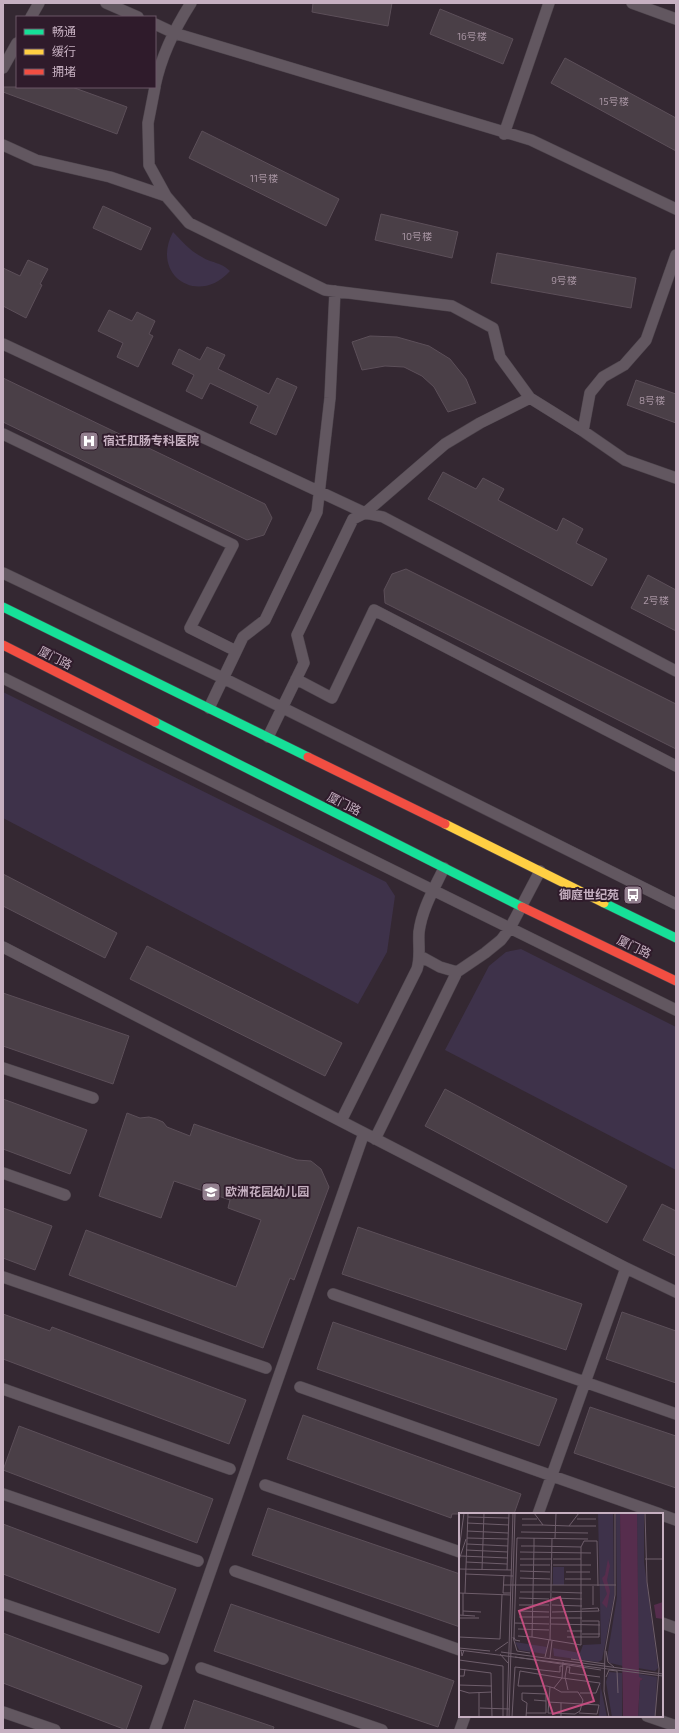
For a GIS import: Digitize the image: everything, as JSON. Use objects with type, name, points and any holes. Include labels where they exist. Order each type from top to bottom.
[{"type":"street","name":"厦门路","points":[[3,607],[676,938]]},
{"type":"street","name":"厦门路","points":[[3,645],[444,868],[676,981]]},
{"type":"lane","points":[[32,16],[39,3]]},
{"type":"lane","points":[[106,3],[136,16]]},
{"type":"lane","points":[[156,82],[174,33],[191,3]]},
{"type":"lane","points":[[504,134],[549,3]]},
{"type":"lane","points":[[632,3],[676,19]]},
{"type":"lane","points":[[156,24],[174,33],[504,134],[531,140],[676,209]]},
{"type":"lane","points":[[3,68],[16,44]]},
{"type":"lane","points":[[155,88],[148,123],[150,165],[166,196],[189,223],[325,290],[452,306],[493,328],[500,358],[530,398],[583,431],[625,460],[676,478]]},
{"type":"lane","points":[[3,145],[36,160],[110,177],[166,196]]},
{"type":"lane","points":[[583,431],[590,393],[603,377],[624,365],[646,340],[676,255]]},
{"type":"lane","points":[[209,708],[243,637],[265,620],[317,512],[330,398],[335,291]]},
{"type":"lane","points":[[3,344],[365,513],[383,517],[676,671]]},
{"type":"lane","points":[[268,737],[304,663],[297,635],[353,520],[365,513],[445,444],[480,423],[530,398]]},
{"type":"lane","points":[[3,434],[233,545],[190,628],[236,651]]},
{"type":"lane","points":[[3,573],[223,678],[676,904]]},
{"type":"lane","points":[[296,679],[332,698],[374,610],[676,766]]},
{"type":"lane","points":[[3,678],[676,1010]]},
{"type":"lane","points":[[341,1121],[417,969],[420,956],[419,933],[426,904],[444,868]]},
{"type":"lane","points":[[375,1139],[456,972],[485,953],[501,940],[510,928],[540,871]]},
{"type":"lane","points":[[3,947],[364,1134],[676,1292]]},
{"type":"lane","points":[[420,956],[440,967],[456,972]]},
{"type":"lane","points":[[3,1068],[93,1098]]},
{"type":"lane","points":[[155,1730],[364,1134]]},
{"type":"lane","points":[[3,1173],[64,1195]]},
{"type":"lane","points":[[538,1513],[626,1268]]},
{"type":"lane","points":[[3,1277],[266,1368]]},
{"type":"lane","points":[[333,1294],[676,1414]]},
{"type":"lane","points":[[300,1387],[658,1513]]},
{"type":"lane","points":[[3,1389],[230,1469]]},
{"type":"lane","points":[[265,1485],[459,1552]]},
{"type":"lane","points":[[3,1494],[198,1561]]},
{"type":"lane","points":[[663,1515],[676,1520]]},
{"type":"lane","points":[[235,1571],[459,1650]]},
{"type":"lane","points":[[3,1604],[163,1659]]},
{"type":"lane","points":[[663,1623],[676,1628]]},
{"type":"lane","points":[[201,1668],[382,1730]]},
{"type":"lane","points":[[3,1712],[55,1730]]},
{"type":"lane","points":[[460,1730],[465,1717]]},
{"type":"lane","points":[[650,1717],[676,1726]]},
{"type":"shaded area","points":[[173,232],[186,246],[198,255],[223,266],[230,271],[217,281],[204,286],[192,286],[181,281],[172,273],[168,261],[168,247]]},
{"type":"shaded area","points":[[3,692],[386,882],[395,896],[387,952],[358,1004],[3,818]]},
{"type":"shaded area","points":[[521,949],[676,1027],[676,1170],[445,1050],[489,966],[506,952]]},
{"type":"building","points":[[313,3],[392,3],[388,26],[312,12]]},
{"type":"building","points":[[440,9],[513,39],[503,64],[430,34]]},
{"type":"building","points":[[565,58],[676,118],[676,151],[551,83]]},
{"type":"building","points":[[3,87],[75,88],[127,107],[117,134],[3,92]]},
{"type":"building","points":[[202,131],[339,199],[326,226],[189,158]]},
{"type":"building","points":[[103,206],[151,228],[141,250],[93,228]]},
{"type":"building","points":[[381,214],[458,232],[452,258],[375,240]]},
{"type":"building","points":[[497,253],[636,278],[631,308],[491,283]]},
{"type":"building","points":[[28,260],[48,269],[26,318],[3,306],[3,268],[20,276]]},
{"type":"building","points":[[109,310],[132,321],[137,312],[155,321],[149,334],[153,336],[138,367],[117,357],[123,343],[98,331]]},
{"type":"building","points":[[370,336],[397,337],[429,346],[450,359],[466,379],[476,403],[448,412],[434,387],[422,376],[404,367],[385,366],[362,370],[352,342]]},
{"type":"building","points":[[207,347],[225,355],[218,369],[269,394],[277,378],[297,387],[276,435],[250,423],[258,406],[210,383],[202,399],[186,391],[194,375],[172,364],[179,349],[200,360]]},
{"type":"building","points":[[3,378],[265,504],[272,518],[264,535],[247,540],[3,422]]},
{"type":"building","points":[[636,380],[676,394],[676,423],[627,405]]},
{"type":"building","points":[[443,472],[476,489],[483,478],[504,489],[498,500],[557,531],[563,518],[583,529],[576,543],[607,559],[592,586],[428,499]]},
{"type":"building","points":[[406,569],[676,704],[676,749],[385,603],[384,590],[392,574]]},
{"type":"building","points":[[648,575],[676,590],[676,631],[631,608]]},
{"type":"building","points":[[3,874],[117,933],[105,958],[3,906]]},
{"type":"building","points":[[147,946],[342,1043],[325,1076],[130,979]]},
{"type":"building","points":[[3,993],[129,1036],[113,1084],[3,1046]]},
{"type":"building","points":[[445,1089],[627,1186],[607,1223],[425,1126]]},
{"type":"building","points":[[3,1099],[87,1130],[70,1174],[3,1149]]},
{"type":"building","name":"欧洲花园幼儿园","points":[[127,1113],[140,1118],[149,1117],[156,1119],[163,1122],[167,1127],[190,1136],[194,1124],[297,1160],[311,1161],[321,1169],[329,1187],[294,1280],[290,1278],[263,1348],[69,1275],[86,1230],[236,1287],[261,1220],[228,1208],[230,1200],[174,1181],[161,1218],[99,1196]]},
{"type":"building","points":[[662,1204],[676,1211],[676,1256],[643,1240]]},
{"type":"building","points":[[3,1208],[52,1226],[35,1270],[3,1258]]},
{"type":"building","points":[[358,1227],[582,1304],[566,1350],[342,1274]]},
{"type":"building","points":[[622,1312],[676,1331],[676,1383],[606,1359]]},
{"type":"building","points":[[3,1314],[50,1331],[52,1327],[246,1400],[229,1444],[3,1359]]},
{"type":"building","points":[[333,1322],[557,1399],[539,1446],[317,1369]]},
{"type":"building","points":[[590,1407],[676,1436],[676,1488],[574,1453]]},
{"type":"building","points":[[303,1415],[521,1494],[514,1513],[459,1513],[452,1514],[451,1518],[287,1459]]},
{"type":"building","points":[[19,1426],[213,1499],[197,1543],[3,1470]]},
{"type":"building","points":[[268,1508],[459,1574],[459,1627],[252,1555]]},
{"type":"building","points":[[3,1524],[176,1589],[159,1633],[3,1574]]},
{"type":"building","points":[[231,1604],[454,1681],[438,1727],[214,1651]]},
{"type":"building","points":[[3,1633],[142,1686],[126,1730],[3,1683]]},
{"type":"building","points":[[194,1700],[274,1727],[273,1730],[184,1730]]},
{"type":"traffic: fast","points":[[3,607],[308,757]]},
{"type":"traffic: fast","points":[[155,722],[522,907]]},
{"type":"traffic: fast","points":[[604,903],[676,938]]},
{"type":"traffic: slow","points":[[445,824],[604,903]]},
{"type":"traffic: jam","points":[[3,645],[155,722]]},
{"type":"traffic: jam","points":[[308,757],[445,824]]},
{"type":"traffic: jam","points":[[522,907],[676,981]]},
{"type":"place","name":"宿迁肛肠专科医院","points":[[89,441]]},
{"type":"place","name":"御庭世纪苑","points":[[633,895]]},
{"type":"place","name":"欧洲花园幼儿园","points":[[211,1192]]}]
